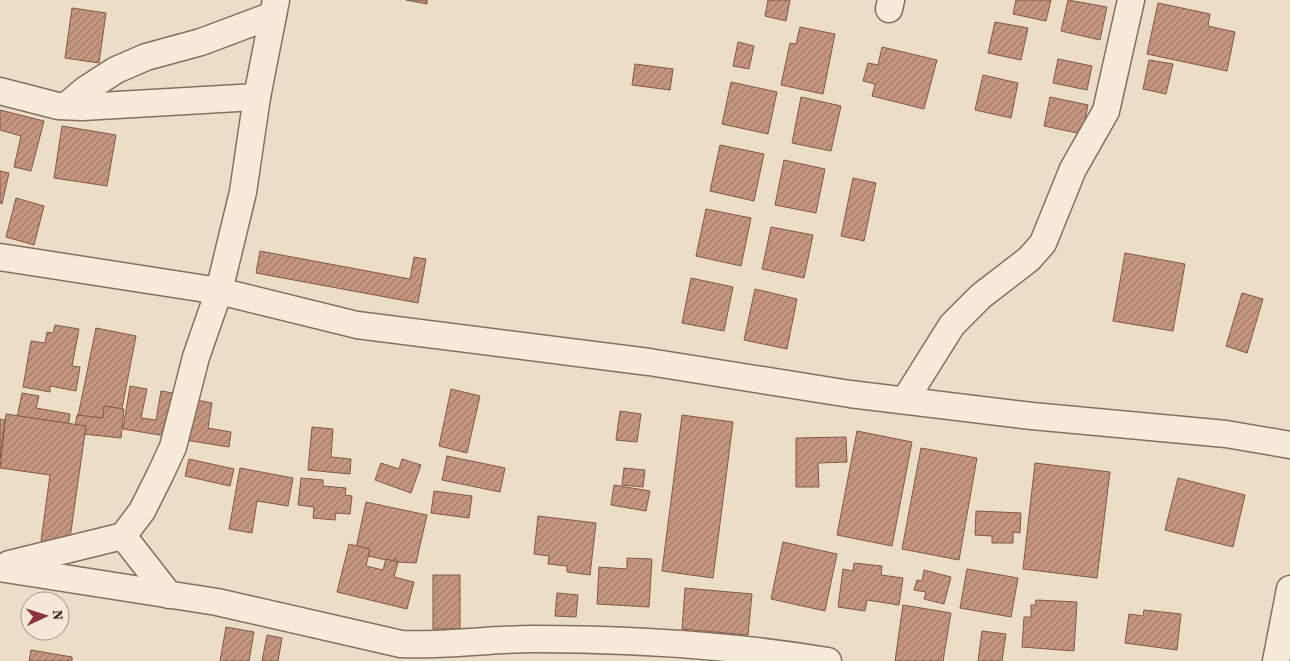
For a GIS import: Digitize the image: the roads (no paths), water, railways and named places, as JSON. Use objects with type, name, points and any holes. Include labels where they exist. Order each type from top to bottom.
[{"type":"street","points":[[905,400],[952,325],[982,296],[1029,259],[1043,242],[1073,169],[1106,110],[1131,0]]},
{"type":"street","points":[[0,567],[123,536],[142,511],[173,447],[196,358],[218,291],[244,192],[257,97],[274,7]]},
{"type":"street","points":[[66,106],[85,90],[116,70],[146,57],[234,30],[274,7]]},
{"type":"street","points":[[0,91],[66,106],[108,107],[257,97]]},
{"type":"street","points":[[0,257],[218,291],[357,325],[649,362],[850,394],[1032,416],[1226,434],[1290,445]]},
{"type":"street","points":[[123,536],[169,594]]},
{"type":"street","points":[[0,567],[217,602],[401,644],[430,645],[531,639],[614,640],[680,643],[785,654],[828,661]]},
{"type":"street","points":[[1276,661],[1290,589]]}]
